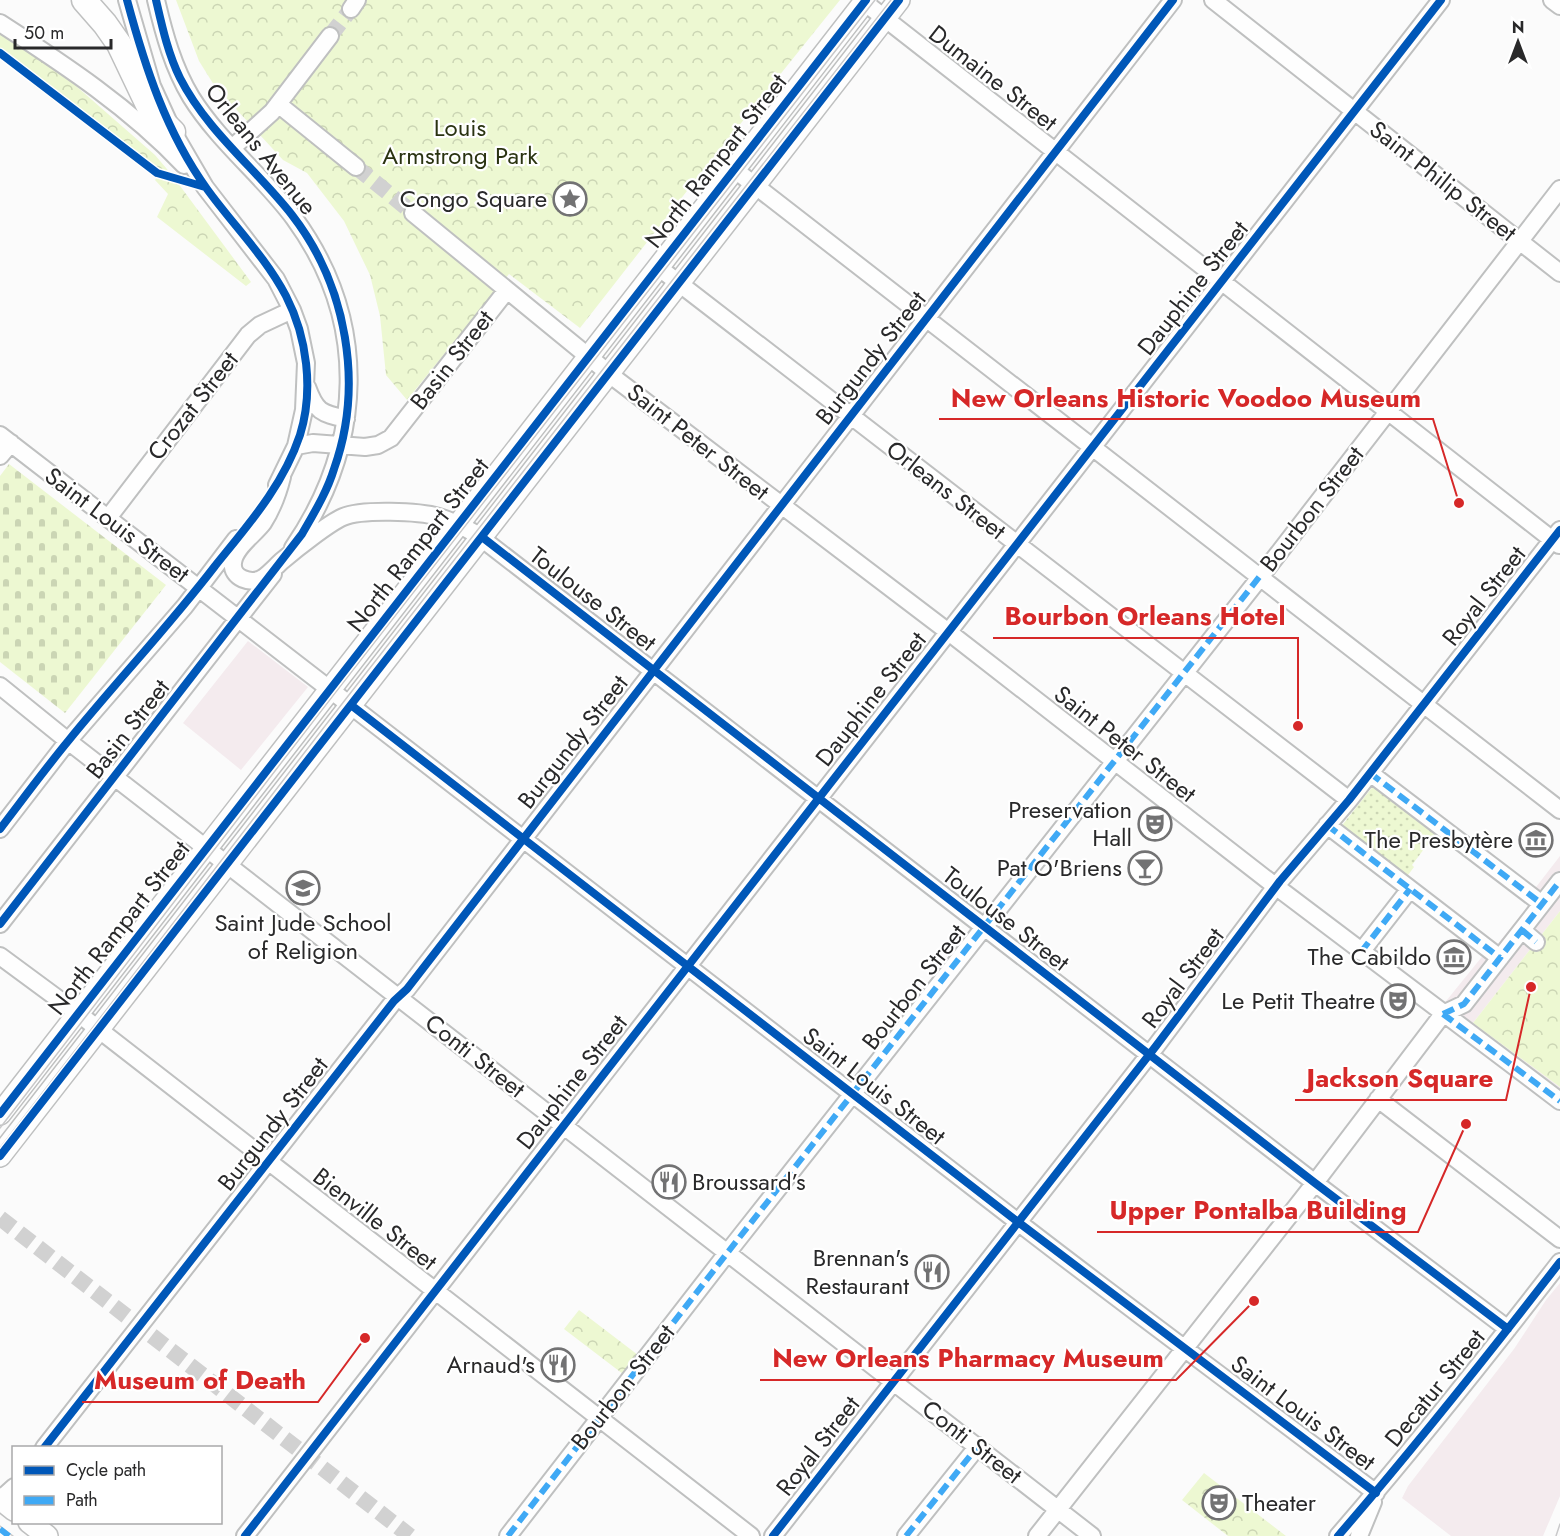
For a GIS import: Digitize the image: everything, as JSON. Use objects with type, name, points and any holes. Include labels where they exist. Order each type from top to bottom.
[{"type":"highway","points":[[84,0],[119,44],[150,109],[173,132]]},
{"type":"main road","name":"North Rampart Street","points":[[0,1156],[899,0]]},
{"type":"main road","name":"North Rampart Street","points":[[0,1114],[865,1]]},
{"type":"street","points":[[127,0],[152,86],[173,132],[206,187],[276,279],[292,310],[303,347],[306,386],[301,431],[279,482],[276,497],[262,523],[235,555],[232,564],[238,576],[245,580],[261,579],[286,557]]},
{"type":"street","name":"Orleans Avenue","points":[[156,0],[179,76],[202,112],[293,216],[317,255],[339,308],[348,354],[349,381],[341,445],[334,470],[324,492],[302,534],[286,557]]},
{"type":"street","name":"Burgundy Street","points":[[46,1446],[398,996],[407,989],[652,669],[1173,0]]},
{"type":"street","name":"Saint Philip Street","points":[[1213,0],[1560,273]]},
{"type":"street","name":"Dauphine Street","points":[[244,1536],[1441,0]]},
{"type":"street","points":[[1552,0],[1560,6]]},
{"type":"street","name":"Dumaine Street","points":[[865,1],[1387,412],[1557,538]]},
{"type":"street","points":[[0,23],[63,64],[126,112],[168,148],[206,187]]},
{"type":"street","points":[[232,148],[272,112],[330,36]]},
{"type":"street","points":[[278,104],[356,167]]},
{"type":"street","points":[[735,170],[1560,810]]},
{"type":"street","name":"Bourbon Street","points":[[508,1536],[1560,189]]},
{"type":"street","name":"Saint Peter Street","points":[[413,213],[589,358],[949,632],[1361,952],[1448,1018],[1547,1087],[1560,1101]]},
{"type":"street","name":"Orleans Street","points":[[658,267],[1349,800]]},
{"type":"street","name":"Basin Street","points":[[296,446],[313,443],[365,447],[378,445],[391,438],[507,290]]},
{"type":"street","name":"Crozat Street","points":[[108,518],[248,335],[260,325],[292,310]]},
{"type":"street","points":[[306,386],[312,402],[319,410],[325,414],[346,418]]},
{"type":"street","name":"Saint Louis Street","points":[[4,445],[108,518],[1018,1222],[1376,1492]]},
{"type":"street","name":"Basin Street","points":[[0,829],[68,741],[199,588],[279,482]]},
{"type":"street","name":"Toulouse Street","points":[[286,557],[342,517],[354,513],[379,512],[437,516],[460,524],[482,537],[1149,1055],[1508,1329]]},
{"type":"street","name":"Royal Street","points":[[773,1536],[1149,1055],[1276,887],[1349,800],[1557,538]]},
{"type":"street","name":"Basin Street","points":[[0,924],[286,557]]},
{"type":"street","points":[[184,606],[196,602],[221,606]]},
{"type":"street","name":"Conti Street","points":[[0,686],[1092,1536]]},
{"type":"street","points":[[1370,773],[1542,904]]},
{"type":"street","points":[[1327,825],[1500,958]]},
{"type":"street","points":[[1037,1536],[1378,1099],[1448,1018],[1464,1004],[1560,881]]},
{"type":"street","points":[[1361,952],[1410,889]]},
{"type":"street","points":[[1522,930],[1536,942]]},
{"type":"street","name":"Bienville Street","points":[[0,956],[77,1013],[751,1536]]},
{"type":"street","points":[[1378,1099],[1560,1239]]},
{"type":"street","name":"Decatur Street","points":[[1338,1536],[1376,1492],[1560,1262]]},
{"type":"street","points":[[906,1536],[978,1446]]},
{"type":"street","points":[[0,1500],[12,1489]]},
{"type":"street","points":[[1359,1536],[1376,1492]]},
{"type":"shaded area","points":[[248,641],[308,687],[241,770],[183,723]]},
{"type":"shaded area","points":[[1560,856],[1560,911],[1473,1023],[1560,1087],[1560,1111],[1448,1026],[1438,1011],[1485,953],[1492,951],[1534,899],[1533,891]]},
{"type":"shaded area","points":[[1560,1283],[1560,1496],[1543,1536],[1451,1536],[1402,1498],[1408,1486],[1514,1349]]},
{"type":"green space","name":"Louis Armstrong Park","points":[[176,0],[840,0],[580,328],[509,274],[407,400],[386,375],[380,316],[370,275],[344,221],[307,173],[283,160],[214,85],[199,61]]},
{"type":"green space","points":[[0,33],[60,72],[155,155],[251,282],[246,286],[157,217],[168,194],[155,180],[159,174],[58,96],[54,101],[28,81],[33,74],[0,50]]},
{"type":"green space","points":[[9,464],[166,585],[65,713],[0,662],[0,476]]},
{"type":"green space","points":[[1374,785],[1440,833],[1430,846],[1427,845],[1405,879],[1340,828]]},
{"type":"green space","points":[[1560,911],[1560,1087],[1473,1023]]},
{"type":"green space","points":[[579,1310],[638,1355],[623,1374],[564,1329]]},
{"type":"green space","points":[[1204,1473],[1286,1536],[1228,1536],[1182,1500]]},
{"type":"tunnel","points":[[330,36],[351,9]]},
{"type":"tunnel","points":[[356,167],[413,213]]},
{"type":"tunnel","points":[[0,1218],[410,1536]]},
{"type":"tram line","points":[[0,1128],[335,693],[875,0]]},
{"type":"tram line","points":[[0,1148],[345,700],[891,0]]},
{"type":"tram line","points":[[1556,1536],[1560,1524]]},
{"type":"tram line","points":[[0,1526],[13,1536]]},
{"type":"marked path","points":[[508,1536],[728,1252],[1260,576]]},
{"type":"marked path","points":[[1370,773],[1542,904]]},
{"type":"marked path","points":[[1327,825],[1500,958]]},
{"type":"marked path","points":[[1443,1014],[1464,1004],[1560,881]]},
{"type":"marked path","points":[[1361,952],[1410,889]]},
{"type":"marked path","points":[[1522,930],[1536,942]]},
{"type":"marked path","points":[[1443,1014],[1560,1101]]},
{"type":"marked path","points":[[906,1536],[978,1446]]},
{"type":"marked path","points":[[0,1529],[9,1536]]},
{"type":"cycle path","points":[[0,829],[60,751],[180,610],[252,520],[274,488],[293,454],[300,435],[307,400],[303,346],[286,296],[259,254],[207,189],[180,145],[149,74],[127,0]]},
{"type":"cycle path","points":[[0,924],[302,534],[328,486],[343,437],[348,404],[345,337],[326,273],[311,243],[292,215],[218,133],[191,97],[172,59],[156,0]]},
{"type":"cycle path","points":[[0,1114],[866,0]]},
{"type":"cycle path","points":[[0,1156],[899,0]]},
{"type":"cycle path","points":[[46,1446],[394,1001],[407,989],[1173,0]]},
{"type":"cycle path","points":[[245,1536],[1441,0]]},
{"type":"cycle path","points":[[0,53],[157,173],[205,187]]},
{"type":"cycle path","points":[[773,1536],[1156,1046],[1280,881],[1349,800],[1560,530]]},
{"type":"cycle path","points":[[482,537],[1315,1183],[1508,1329]]},
{"type":"cycle path","points":[[351,705],[1018,1222],[1376,1493]]},
{"type":"cycle path","points":[[1338,1536],[1451,1400],[1560,1262]]},
{"type":"place","name":"Congo Square","points":[[570,199]]},
{"type":"place","name":"New Orleans Historic Voodoo Museum","points":[[1459,503]]},
{"type":"place","name":"Bourbon Orleans Hotel","points":[[1298,726]]},
{"type":"place","name":"Preservation Hall","points":[[1155,824]]},
{"type":"place","name":"The Presbytère","points":[[1536,840]]},
{"type":"place","name":"Pat O'Briens","points":[[1145,868]]},
{"type":"place","name":"Saint Jude School of Religion","points":[[303,888]]},
{"type":"place","name":"The Cabildo","points":[[1454,957]]},
{"type":"place","name":"Jackson Square","points":[[1531,987]]},
{"type":"place","name":"Le Petit Theatre","points":[[1398,1001]]},
{"type":"place","name":"Upper Pontalba Building","points":[[1466,1124]]},
{"type":"place","name":"Broussard’s","points":[[669,1182]]},
{"type":"place","name":"Brennan's Restaurant","points":[[932,1272]]},
{"type":"place","name":"New Orleans Pharmacy Museum","points":[[1254,1301]]},
{"type":"place","name":"Museum of Death","points":[[365,1338]]},
{"type":"place","name":"Arnaud's","points":[[558,1365]]},
{"type":"place","name":"Theater","points":[[1219,1503]]}]
